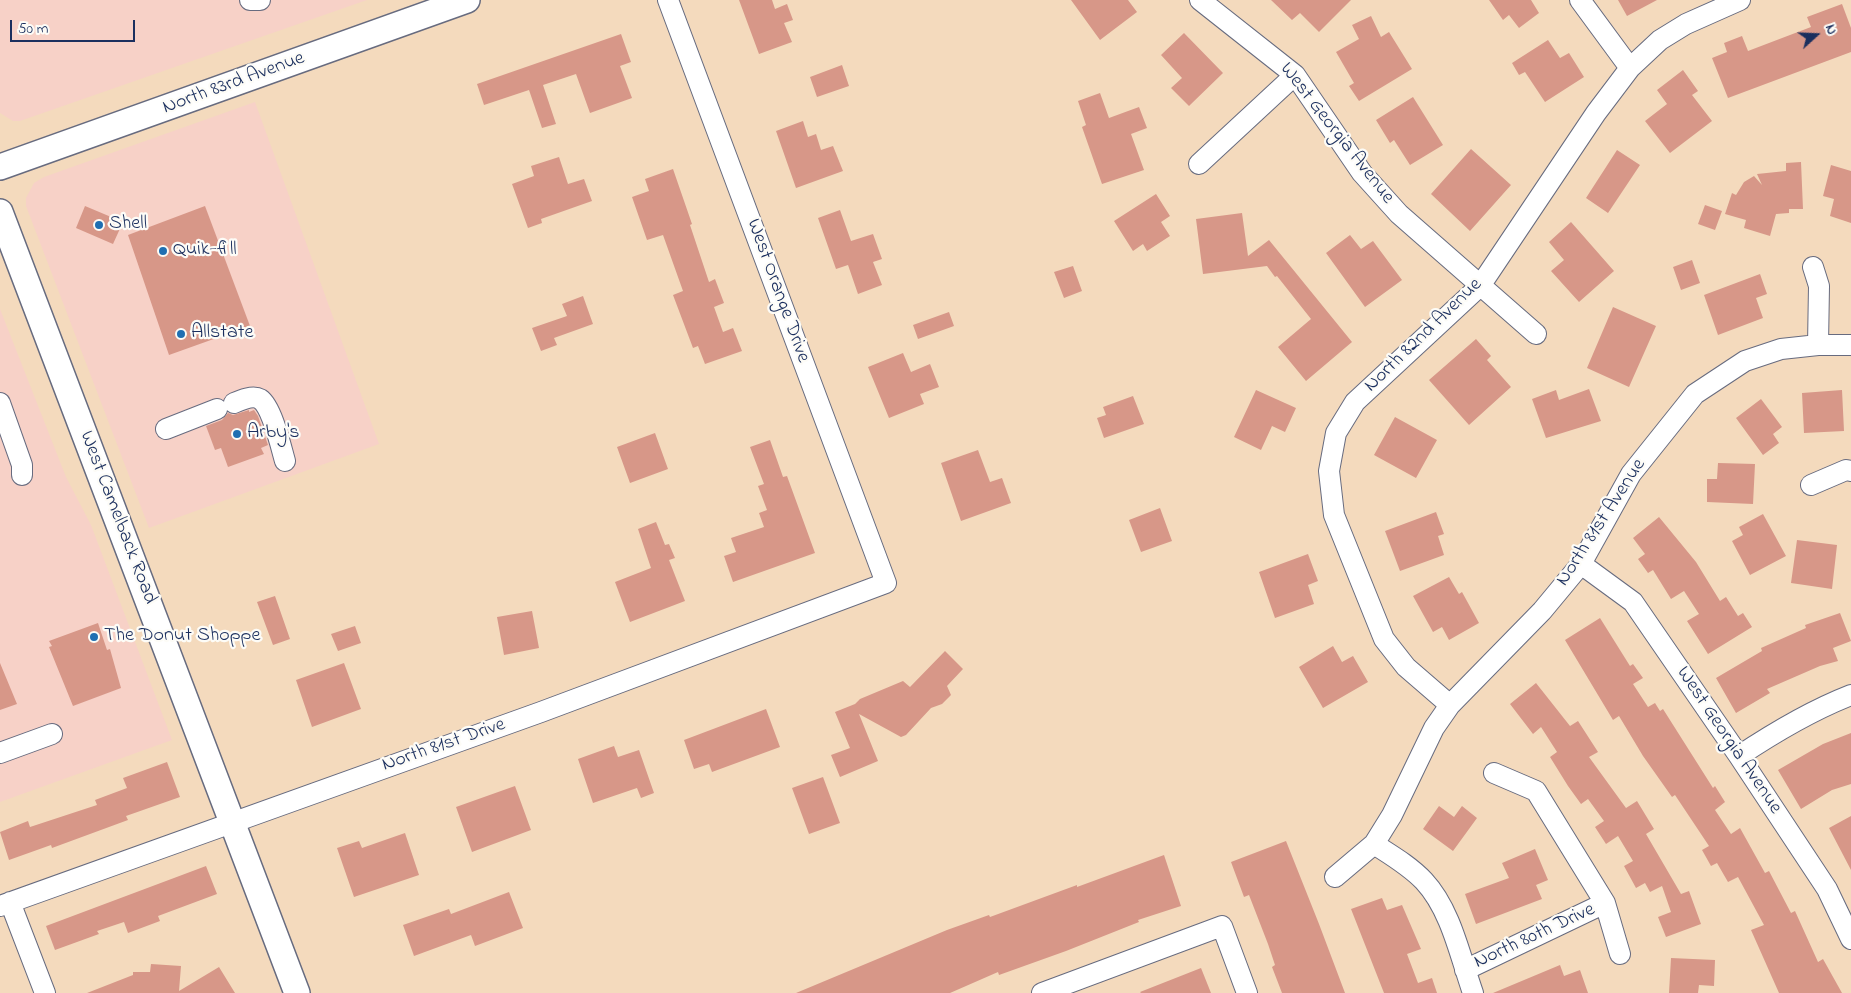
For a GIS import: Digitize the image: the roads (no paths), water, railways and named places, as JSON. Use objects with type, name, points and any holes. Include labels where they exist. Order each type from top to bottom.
[{"type":"main road","name":"North 83rd Avenue","points":[[0,167],[467,0]]},
{"type":"main road","name":"West Camelback Road","points":[[0,212],[297,993]]},
{"type":"street","points":[[250,0],[260,0]]},
{"type":"street","name":"West Orange Drive","points":[[668,0],[886,583]]},
{"type":"street","name":"West Georgia Avenue","points":[[1200,0],[1295,75],[1362,173],[1399,214],[1536,334]]},
{"type":"street","points":[[1580,0],[1630,68]]},
{"type":"street","name":"North 82nd Avenue","points":[[1450,705],[1406,667],[1384,639],[1334,515],[1329,471],[1336,433],[1355,402],[1480,286],[1591,120],[1630,68],[1660,40],[1680,28],[1740,0]]},
{"type":"street","points":[[1199,164],[1295,75]]},
{"type":"street","points":[[1813,266],[1819,286],[1818,345]]},
{"type":"street","name":"North 81st Avenue","points":[[1335,877],[1374,844],[1392,815],[1434,728],[1450,705],[1542,611],[1580,564],[1631,474],[1695,394],[1745,361],[1781,349],[1818,345],[1851,345]]},
{"type":"street","points":[[166,429],[225,406],[251,398],[259,398],[269,411],[285,461]]},
{"type":"street","points":[[0,402],[22,465],[22,475]]},
{"type":"street","points":[[1811,485],[1846,470],[1851,471]]},
{"type":"street","name":"West Georgia Avenue","points":[[1580,564],[1633,602],[1739,756],[1827,890],[1851,939]]},
{"type":"street","name":"North 81st Drive","points":[[5,904],[541,712],[886,583]]},
{"type":"street","points":[[1739,756],[1778,730],[1821,706],[1851,695]]},
{"type":"street","points":[[0,753],[52,734]]},
{"type":"street","points":[[1494,772],[1536,792],[1605,903],[1620,954]]},
{"type":"street","points":[[1374,844],[1422,879],[1432,891],[1444,913],[1473,993]]},
{"type":"street","name":"North 80th Drive","points":[[1465,970],[1605,903]]},
{"type":"street","points":[[5,904],[45,993]]},
{"type":"street","points":[[1042,993],[1222,926],[1247,993]]},
{"type":"place","name":"Shell","points":[[99,225]]},
{"type":"place","name":"Quik-fill","points":[[163,251]]},
{"type":"place","name":"Allstate","points":[[181,334]]},
{"type":"place","name":"Arby's","points":[[237,434]]},
{"type":"place","name":"The Donut Shoppe","points":[[94,637]]}]
